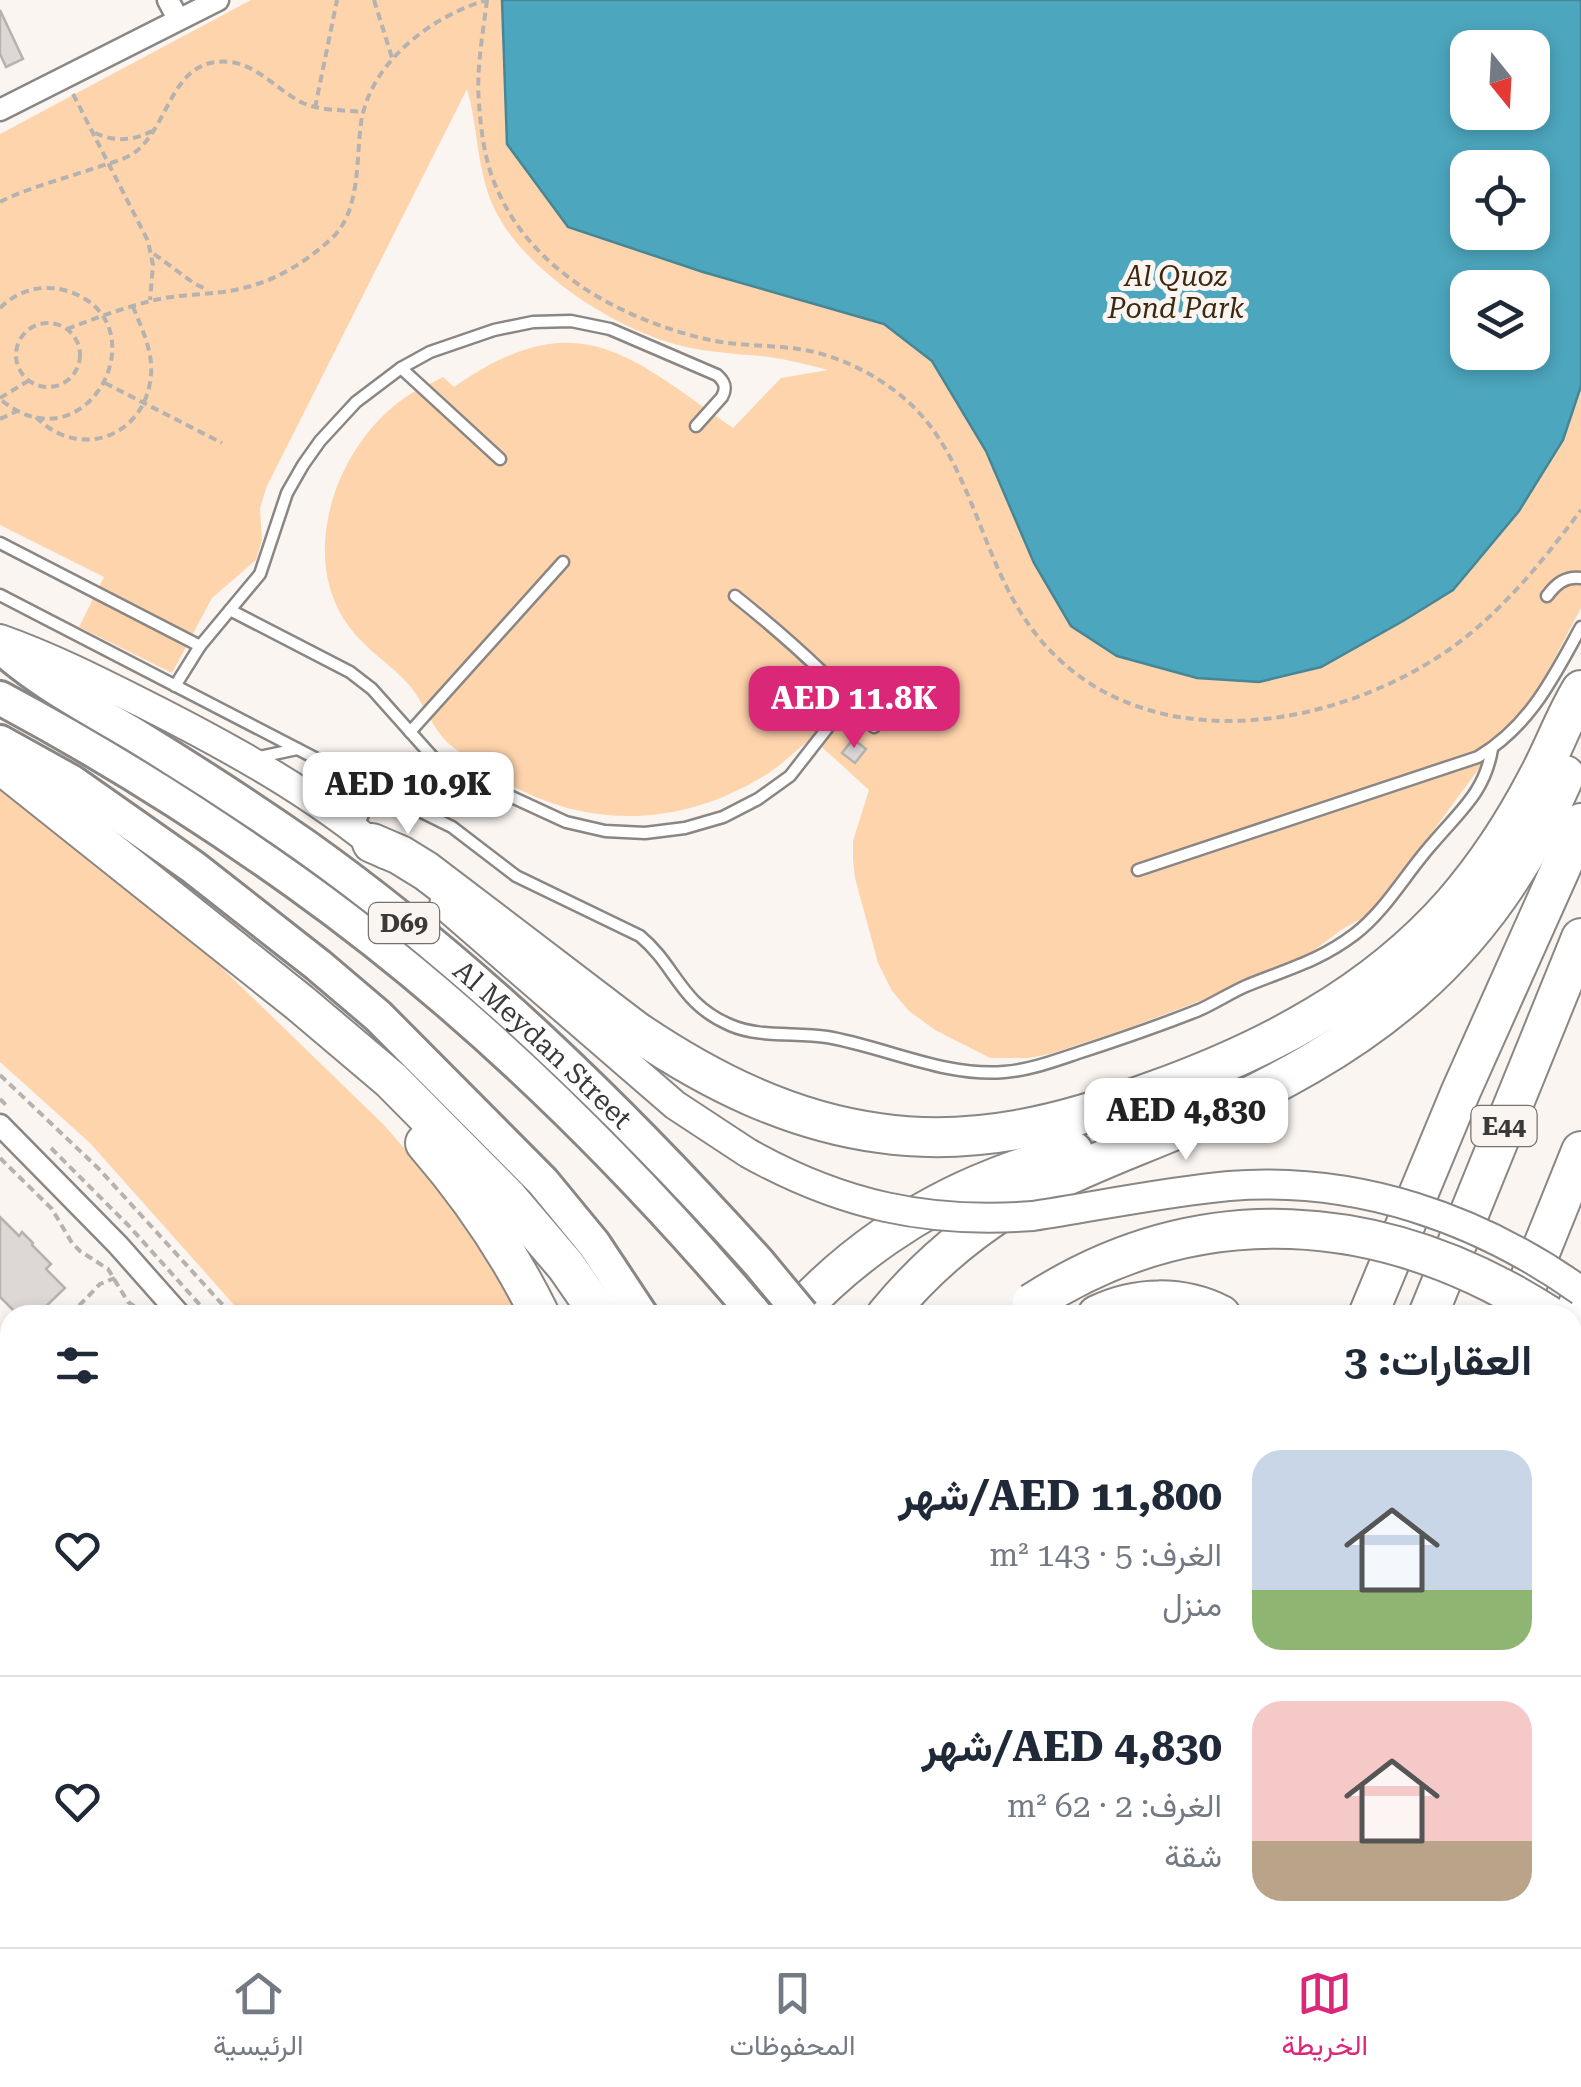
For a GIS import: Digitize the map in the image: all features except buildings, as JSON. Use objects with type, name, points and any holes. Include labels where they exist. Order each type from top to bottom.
[{"type":"highway","points":[[364,837],[426,870],[636,1031],[726,1085],[794,1113],[850,1128],[909,1137],[1003,1134],[1081,1116],[1217,1066],[1304,1024],[1369,982],[1429,930],[1478,873],[1528,796],[1581,690]]},
{"type":"highway","points":[[895,1305],[947,1252],[1036,1191],[1284,1080],[1381,1019],[1425,981],[1487,913],[1525,856],[1581,736]]},
{"type":"highway","points":[[0,764],[300,1003],[390,1080],[472,1158],[544,1238],[594,1305]]},
{"type":"highway","points":[[1372,1305],[1461,1091],[1581,823]]},
{"type":"highway","name":"E44","points":[[1432,1305],[1581,938]]},
{"type":"highway","points":[[300,1003],[444,1164],[508,1255],[535,1305]]},
{"type":"highway","points":[[808,1305],[828,1281],[879,1241],[962,1192],[1019,1168],[1284,1080]]},
{"type":"highway","points":[[1519,1305],[1581,1150]]},
{"type":"highway","points":[[1030,1305],[1089,1269],[1151,1245],[1216,1232],[1282,1228],[1346,1235],[1409,1250],[1470,1272],[1531,1305]]},
{"type":"highway","points":[[1126,1305],[1158,1300],[1196,1305]]},
{"type":"main road","points":[[0,643],[66,664],[249,759],[304,794],[364,837],[675,1105],[748,1153],[809,1184],[907,1213],[970,1219],[1033,1216],[1232,1186],[1343,1190],[1416,1207],[1486,1233],[1551,1270],[1581,1295]]},
{"type":"main road","name":"Al Meydan Street","points":[[0,643],[35,674],[242,802],[423,937],[594,1090],[758,1262],[791,1305]]},
{"type":"main road","name":"Al Meydan Street","points":[[0,698],[171,798],[298,883],[395,959],[567,1112],[746,1303]]},
{"type":"main road","points":[[0,742],[72,782],[194,867],[378,1016],[543,1182],[594,1244],[634,1305]]},
{"type":"street","points":[[0,110],[64,77],[173,9],[218,0]]},
{"type":"street","points":[[0,1125],[171,1305]]},
{"type":"lane","points":[[175,686],[200,646],[260,574],[287,492],[312,453],[356,402],[430,352],[532,322],[572,321],[610,329],[722,380],[722,398],[696,426]]},
{"type":"lane","points":[[402,368],[500,458]]},
{"type":"lane","points":[[0,542],[200,646]]},
{"type":"lane","points":[[410,732],[562,562]]},
{"type":"lane","points":[[1547,596],[1567,578],[1581,578]]},
{"type":"lane","points":[[0,595],[452,827],[516,876],[640,936],[699,1007],[734,1027],[863,1044],[947,1067],[1003,1072],[1047,1063],[1194,1012],[1240,989],[1315,961],[1358,932],[1390,900],[1418,861],[1474,798],[1487,773],[1492,749]]},
{"type":"lane","points":[[735,596],[815,664],[874,727]]},
{"type":"lane","points":[[230,610],[350,672],[372,688],[438,763],[566,822],[605,831],[645,833],[684,828],[723,817],[758,799],[790,776],[850,699]]},
{"type":"lane","points":[[1138,870],[1462,764],[1492,749],[1529,715],[1581,626]]},
{"type":"lane","points":[[249,759],[298,749]]},
{"type":"lane","points":[[364,837],[373,788]]},
{"type":"path","points":[[315,108],[337,0]]},
{"type":"path","points":[[374,0],[393,61]]},
{"type":"path","points":[[67,329],[150,300],[260,284],[290,271],[336,234],[348,213],[364,112],[370,93],[393,61],[435,23],[487,0],[478,100],[484,148],[496,188],[516,224],[543,256],[618,308],[665,328],[715,341],[803,350],[838,359],[871,374],[901,395],[947,451],[1008,590],[1027,622],[1050,651],[1110,695],[1139,708],[1227,722],[1270,719],[1328,707],[1376,691],[1452,648],[1502,604],[1546,558],[1581,510]]},
{"type":"path","points":[[0,202],[132,155],[144,145],[192,71],[207,63],[244,65],[315,108],[364,112]]},
{"type":"path","points":[[64,77],[152,253],[150,300]]},
{"type":"path","points":[[91,132],[122,140],[152,131]]},
{"type":"path","points":[[152,253],[213,292]]},
{"type":"path","points":[[0,308],[24,292],[58,288],[89,303],[107,326],[112,349],[109,372],[97,394],[76,411],[36,417],[16,410],[0,398],[28,381]]},
{"type":"path","points":[[36,417],[56,434],[91,440],[126,425],[136,415],[149,388],[150,356],[133,307]]},
{"type":"path","points":[[43,322],[67,329],[80,350],[74,374],[53,387],[28,381],[16,360],[22,336],[43,322]]},
{"type":"path","points":[[105,382],[222,443]]},
{"type":"path","points":[[0,419],[16,410]]},
{"type":"path","points":[[0,1075],[99,1169],[223,1305]]},
{"type":"path","points":[[0,1158],[52,1208],[72,1243],[100,1262],[133,1305]]},
{"type":"path","points":[[80,1305],[100,1284],[115,1278]]},
{"type":"green space","name":"Al Quoz Pond Park","points":[[251,0],[1581,0],[1581,608],[1540,686],[1373,912],[1297,963],[1129,1028],[1050,1054],[990,1058],[935,1030],[909,1011],[892,991],[878,963],[855,878],[853,841],[869,790],[812,738],[764,776],[728,795],[692,807],[620,816],[584,812],[513,786],[448,743],[410,686],[350,628],[334,600],[326,569],[325,537],[331,505],[359,445],[379,419],[418,390],[443,377],[454,387],[497,361],[535,347],[569,343],[600,348],[631,360],[733,428],[781,378],[828,370],[769,357],[696,349],[660,339],[605,314],[554,279],[512,237],[490,199],[467,89],[267,486],[260,508],[262,540],[256,560],[212,598],[172,673],[79,627],[104,577],[0,525],[0,134]]},
{"type":"green space","points":[[0,785],[121,878],[220,966],[384,1125],[491,1253],[518,1305],[234,1305],[90,1143],[0,1062]]},
{"type":"water","points":[[502,0],[1581,0],[1581,386],[1563,440],[1519,511],[1453,590],[1321,667],[1259,682],[1197,678],[1117,656],[1071,626],[1034,563],[986,451],[932,361],[884,324],[703,272],[568,227],[507,144]]}]
